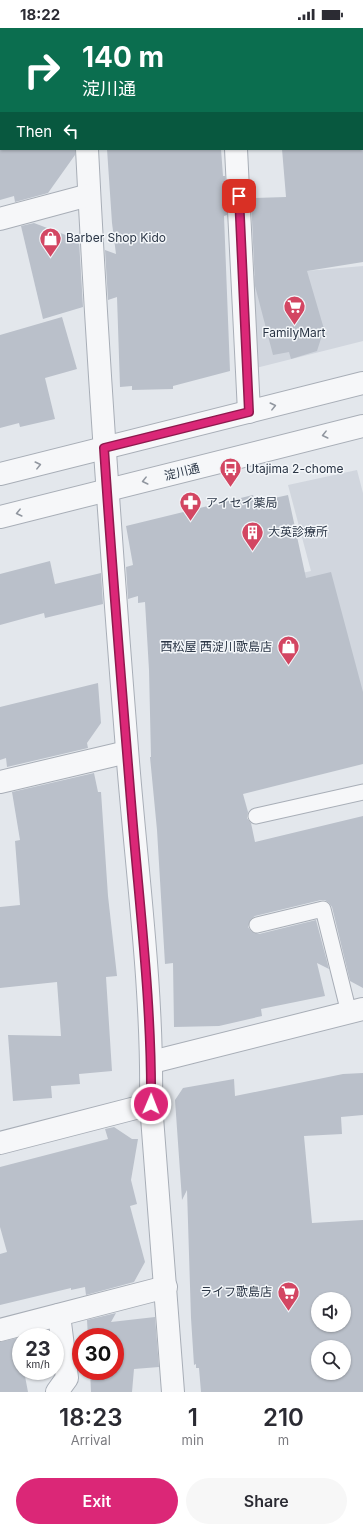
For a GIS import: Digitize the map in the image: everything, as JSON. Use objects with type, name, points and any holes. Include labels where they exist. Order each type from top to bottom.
[{"type":"street","points":[[87,150],[106,491],[146,971],[152,1062],[151,1104],[173,1392]]},
{"type":"street","points":[[236,150],[249,412]]},
{"type":"street","points":[[0,220],[89,195]]},
{"type":"street","points":[[0,474],[363,383]]},
{"type":"street","name":"淀川通","points":[[0,517],[363,426]]},
{"type":"street","points":[[0,782],[127,752]]},
{"type":"street","points":[[152,1062],[356,1011]]},
{"type":"street","points":[[0,1142],[151,1104]]},
{"type":"street","points":[[0,1330],[166,1287]]},
{"type":"street","points":[[57,1392],[67,1378],[59,1315]]},
{"type":"lane","points":[[256,816],[363,792]]},
{"type":"lane","points":[[257,925],[323,909],[356,1011]]},
{"type":"shaded area","points":[[363,266],[363,341],[252,369],[249,276]]},
{"type":"shaded area","name":"西松屋 西淀川歌島店","points":[[357,470],[363,493],[363,722],[202,596],[311,571],[288,485]]},
{"type":"building","points":[[0,150],[75,150],[75,155],[48,193],[15,202],[14,196],[0,200]]},
{"type":"building","points":[[107,150],[221,150],[223,176],[225,176],[227,215],[224,216],[230,371],[173,386],[173,389],[132,390],[132,386],[120,387],[117,297],[108,300],[105,250],[116,254],[112,223]]},
{"type":"building","points":[[282,150],[363,150],[363,262],[307,271],[324,329],[317,351],[291,359],[289,352],[273,355],[255,286],[251,198],[286,197]]},
{"type":"building","points":[[34,223],[79,240],[83,307],[43,319],[21,226]]},
{"type":"building","points":[[62,317],[77,369],[45,378],[55,419],[20,427],[19,423],[0,428],[0,335]]},
{"type":"building","points":[[253,495],[256,502],[288,495],[306,578],[331,572],[363,692],[363,764],[243,794],[248,812],[247,818],[251,823],[255,842],[363,816],[363,988],[350,981],[332,907],[325,900],[321,900],[255,916],[251,919],[248,927],[251,931],[259,934],[316,920],[329,969],[317,963],[325,996],[261,1009],[262,1016],[219,1026],[174,1027],[173,963],[165,964],[157,830],[150,757],[149,670],[145,602],[138,603],[138,596],[128,599],[126,567],[133,565],[126,526]]},
{"type":"building","points":[[50,561],[55,584],[101,573],[103,604],[45,618],[44,613],[0,625],[0,574]]},
{"type":"building","points":[[98,683],[101,723],[87,743],[88,748],[7,767],[6,758],[0,760],[0,707]]},
{"type":"building","points":[[94,773],[98,792],[101,792],[108,896],[117,976],[106,977],[112,1071],[79,1074],[80,1084],[51,1086],[52,1098],[13,1101],[8,1035],[61,1036],[57,982],[0,988],[0,907],[20,905],[15,841],[20,840],[12,792]]},
{"type":"building","points":[[363,1073],[363,1115],[341,1117],[342,1134],[304,1136],[312,1223],[363,1220],[363,1392],[201,1392],[199,1368],[196,1368],[196,1364],[194,1365],[187,1190],[182,1200],[175,1100],[183,1088],[234,1079],[235,1096],[343,1074]]},
{"type":"building","points":[[114,1127],[132,1139],[138,1139],[131,1180],[137,1204],[130,1206],[145,1262],[134,1282],[86,1295],[85,1287],[71,1290],[71,1288],[0,1305],[0,1254],[7,1252],[0,1227],[0,1167],[108,1139],[105,1129]]},
{"type":"building","points":[[116,1313],[111,1322],[155,1317],[159,1367],[134,1369],[132,1392],[91,1392],[90,1380],[124,1380],[124,1328],[87,1328],[87,1320]]},
{"type":"building","points":[[12,1339],[12,1380],[26,1380],[28,1392],[0,1392],[0,1342]]},
{"type":"place","name":"Barber Shop Kido","points":[[50,258]]},
{"type":"place","name":"FamilyMart","points":[[294,326]]},
{"type":"place","name":"Utajima 2-chome","points":[[230,488]]},
{"type":"place","name":"アイセイ薬局","points":[[191,522]]},
{"type":"place","name":"大英診療所","points":[[252,552]]},
{"type":"place","name":"西松屋 西淀川歌島店","points":[[288,666]]},
{"type":"place","name":"ライフ歌島店","points":[[288,1312]]},
{"type":"route","points":[[151,1104],[152,1062],[146,971],[127,752],[104,448],[249,412],[239,196]]}]
